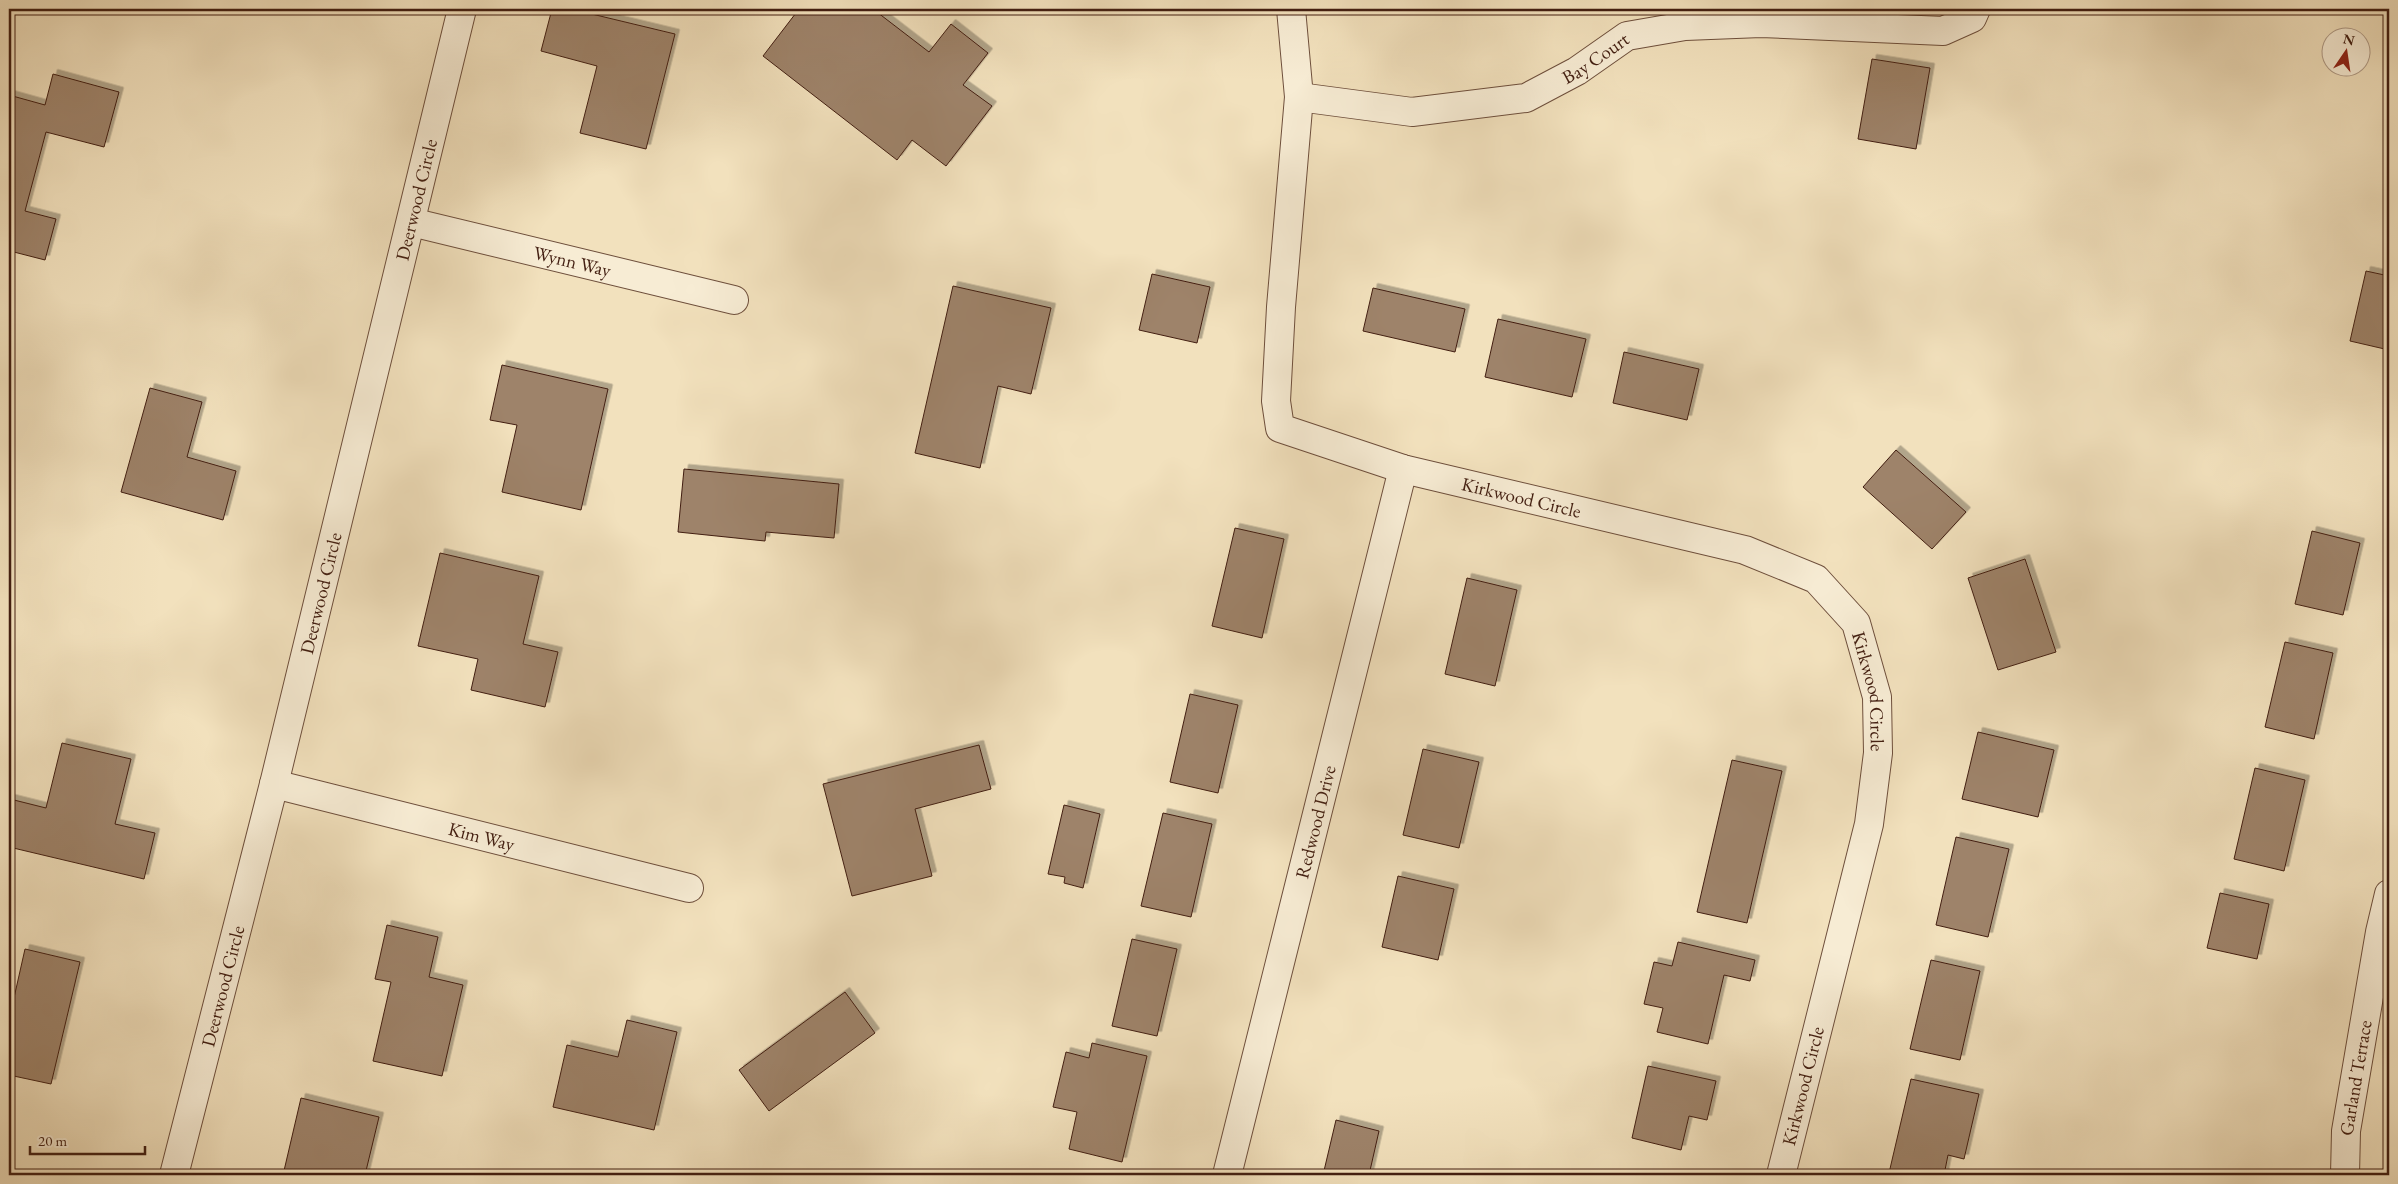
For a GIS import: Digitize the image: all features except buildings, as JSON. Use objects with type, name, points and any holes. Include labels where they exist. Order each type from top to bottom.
[{"type":"street","name":"Deerwood Circle","points":[[174,1175],[274,784],[462,9]]},
{"type":"street","points":[[1292,9],[1299,97]]},
{"type":"street","name":"Bay Court","points":[[1299,97],[1412,112],[1526,98],[1577,71],[1627,36],[1685,26],[1761,23],[1943,31],[1972,18],[1976,9]]},
{"type":"street","name":"Kirkwood Circle","points":[[1299,97],[1281,307],[1276,401],[1280,428],[1403,469],[1745,550],[1816,578],[1856,623],[1877,697],[1878,753],[1869,824],[1781,1175]]},
{"type":"street","name":"Wynn Way","points":[[410,222],[734,300]]},
{"type":"street","name":"Redwood Drive","points":[[1227,1175],[1403,469]]},
{"type":"street","name":"Kim Way","points":[[274,784],[689,888]]},
{"type":"street","name":"Garland Terrace","points":[[2345,1175],[2346,1131],[2380,932],[2389,894]]}]
